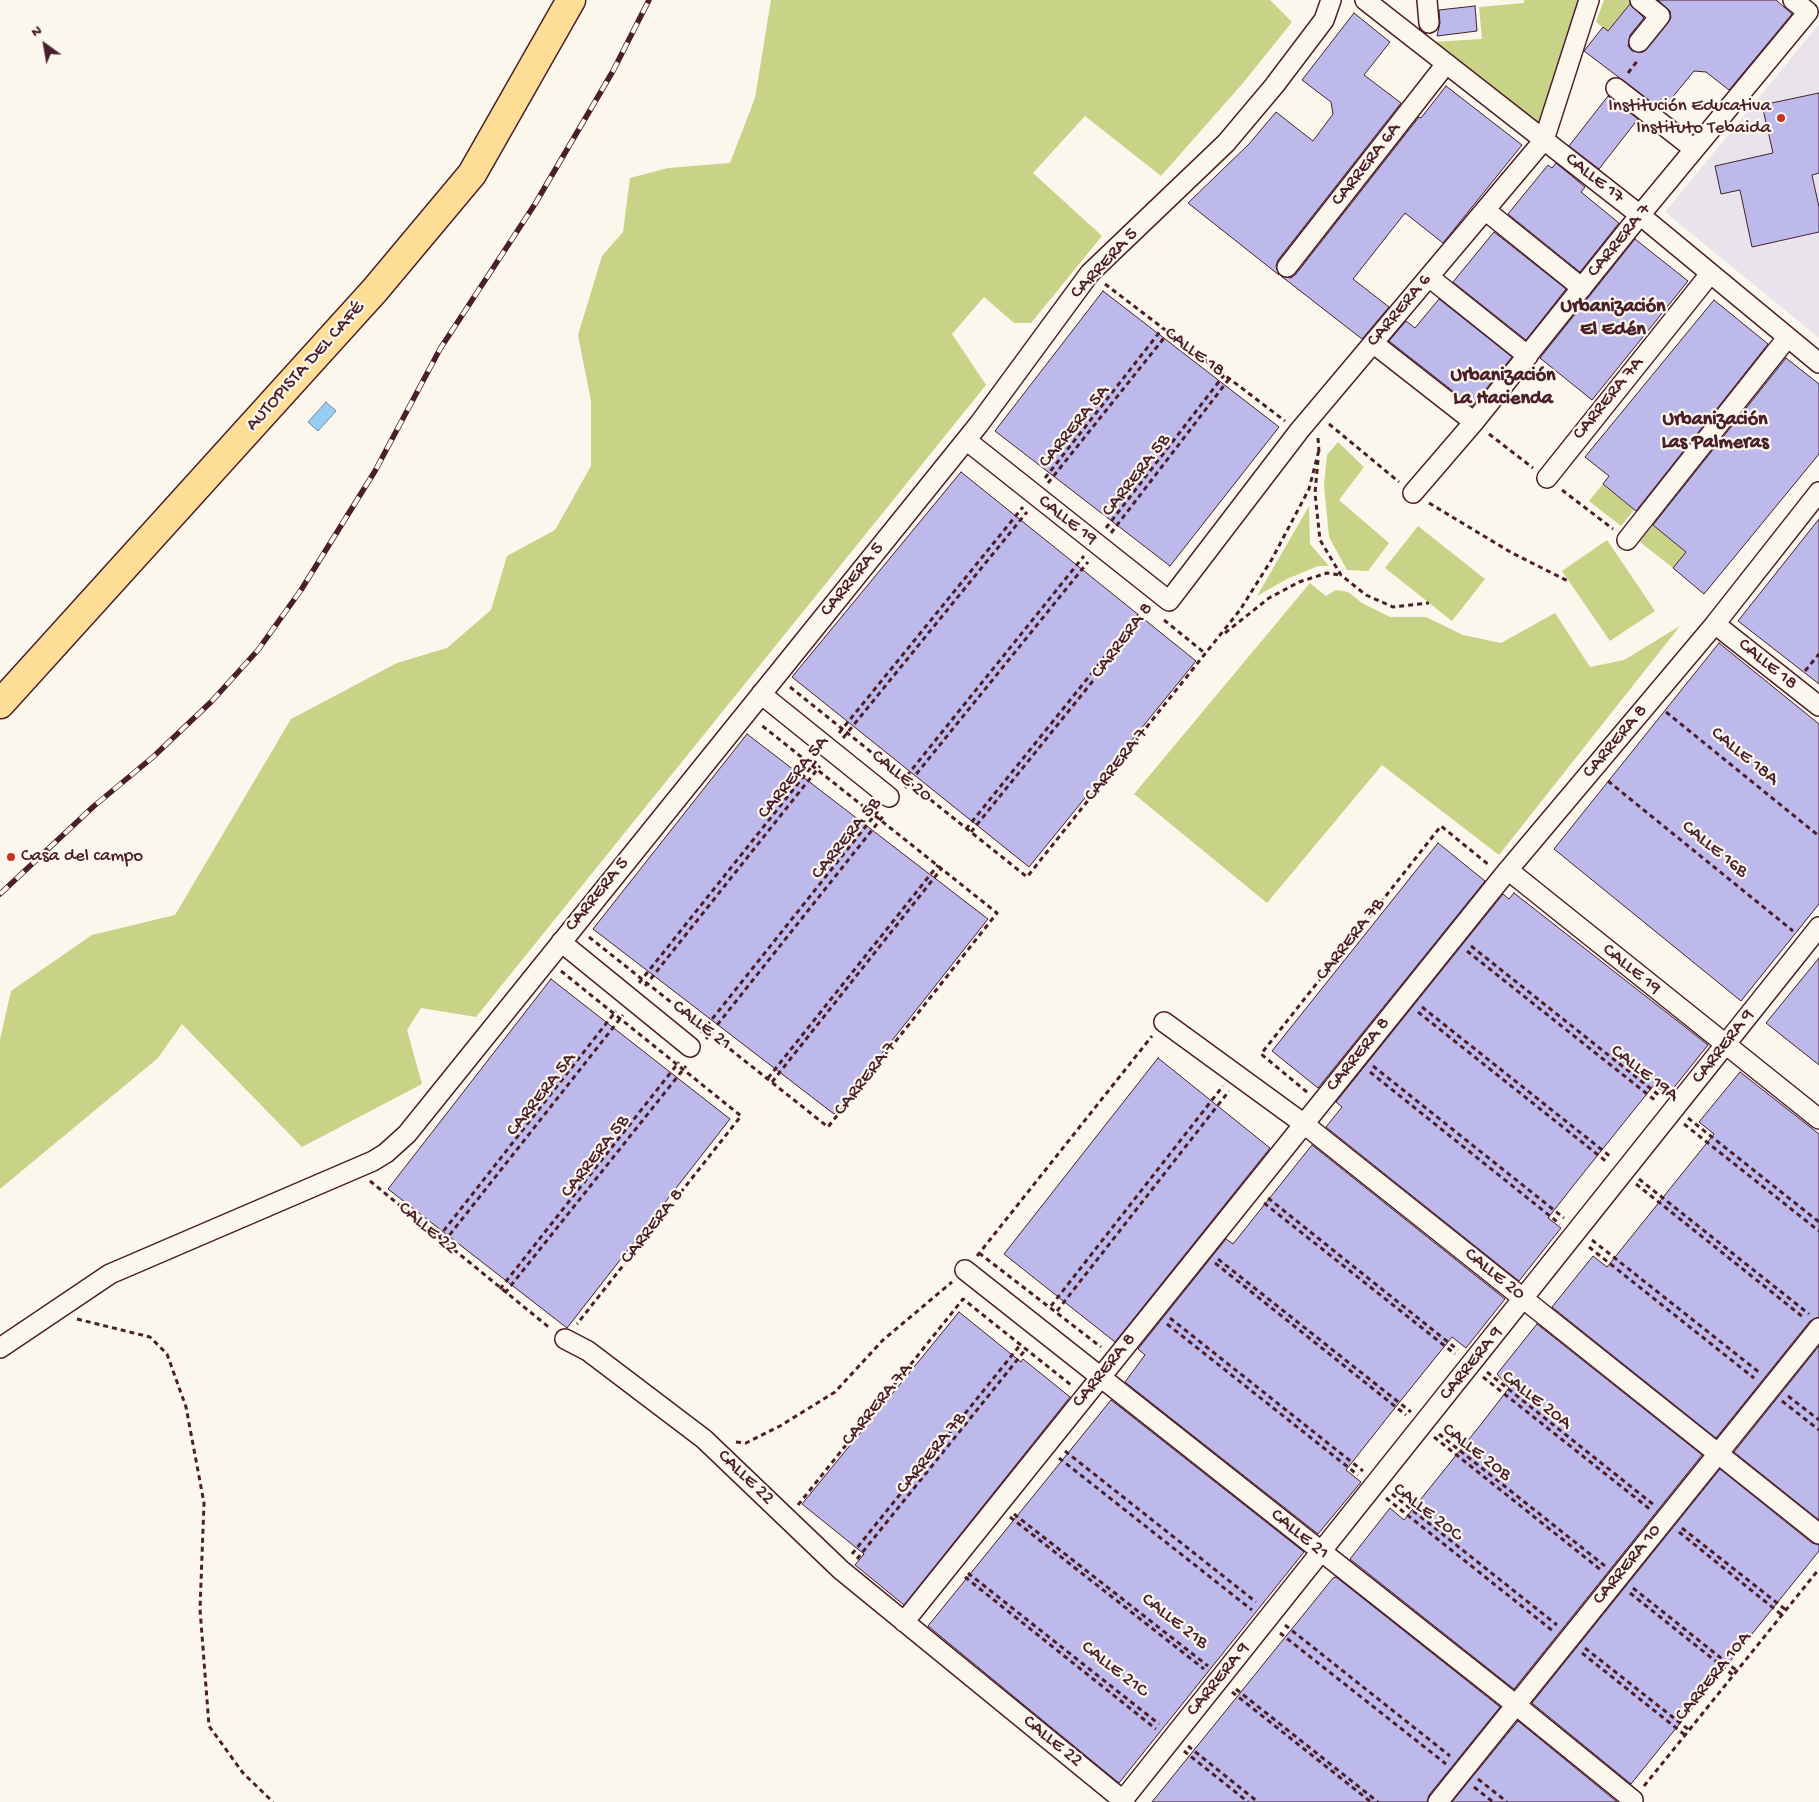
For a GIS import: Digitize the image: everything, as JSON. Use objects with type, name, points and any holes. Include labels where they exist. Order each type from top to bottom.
[{"type":"highway","name":"AUTOPISTA DEL CAFÉ","points":[[0,704],[375,290],[472,174],[571,0]]},
{"type":"street","name":"CARRERA 5","points":[[0,1348],[110,1274],[372,1161],[386,1153],[407,1134],[966,440],[1090,273],[1226,143],[1274,86],[1324,20],[1331,0]]},
{"type":"street","name":"CALLE 17","points":[[1365,0],[1640,215],[1819,363]]},
{"type":"street","points":[[1427,0],[1428,23]]},
{"type":"street","name":"CARRERA 6","points":[[1164,597],[1299,431],[1544,140],[1589,0]]},
{"type":"street","points":[[1639,42],[1660,16],[1640,0]]},
{"type":"street","name":"CARRERA 7","points":[[1413,493],[1474,422],[1640,215],[1808,12],[1793,0]]},
{"type":"street","name":"CARRERA 6A","points":[[1288,267],[1446,64]]},
{"type":"street","points":[[1616,88],[1694,149]]},
{"type":"street","points":[[1485,210],[1582,288]]},
{"type":"street","name":"CARRERA 7A","points":[[1547,478],[1710,274]]},
{"type":"street","points":[[1429,277],[1528,356]]},
{"type":"street","points":[[1627,540],[1787,338]]},
{"type":"street","points":[[1373,343],[1474,422]]},
{"type":"street","name":"CALLE 19","points":[[966,440],[1164,597]]},
{"type":"street","name":"CARRERA 8","points":[[904,1622],[1508,870],[1716,624],[1819,492]]},
{"type":"street","name":"CALLE 18","points":[[1716,624],[1819,706]]},
{"type":"street","name":"CALLE 20","points":[[761,694],[893,800]]},
{"type":"street","name":"CALLE 19","points":[[1508,870],[1819,1119]]},
{"type":"street","name":"CARRERA 9","points":[[1124,1801],[1819,927]]},
{"type":"street","name":"CALLE 21","points":[[561,942],[694,1050]]},
{"type":"street","name":"CALLE 20","points":[[1164,1022],[1304,1124],[1819,1534]]},
{"type":"street","name":"CALLE 21","points":[[965,1270],[1516,1705],[1633,1800]]},
{"type":"street","name":"CARRERA 10","points":[[1438,1802],[1819,1328]]},
{"type":"street","name":"CALLE 22","points":[[564,1339],[588,1351],[704,1439],[841,1570],[1124,1801]]},
{"type":"path","name":"CALLE 18","points":[[1090,273],[1299,431]]},
{"type":"path","name":"CARRERA 5A","points":[[444,1242],[620,1018],[642,979],[812,766],[847,733],[1035,496],[1162,329]]},
{"type":"path","name":"CARRERA 5A","points":[[438,1238],[614,1014],[648,984],[817,770],[842,729],[1168,333]]},
{"type":"path","name":"CARRERA 5B","points":[[500,1289],[676,1065],[710,1033],[880,820],[904,779],[1097,545],[1224,375]]},
{"type":"path","name":"CARRERA 5B","points":[[505,1293],[682,1070],[704,1029],[874,815],[910,783],[1229,379]]},
{"type":"path","points":[[1314,413],[1319,450],[1315,492],[1320,540],[1341,575],[1366,595],[1393,607],[1430,603]]},
{"type":"path","points":[[1314,413],[1413,493],[1512,553],[1570,582]]},
{"type":"path","points":[[1220,637],[1240,610],[1272,559],[1309,489],[1319,450]]},
{"type":"path","points":[[1220,637],[1269,598],[1299,582],[1327,573],[1341,575]]},
{"type":"path","name":"CARRERA 8","points":[[966,828],[1140,613],[1164,597]]},
{"type":"path","name":"CARRERA 8","points":[[971,832],[1151,609],[1164,597]]},
{"type":"path","name":"CARRERA 7","points":[[1027,877],[1220,637]]},
{"type":"path","name":"CALLE 20","points":[[776,676],[1027,877]]},
{"type":"path","name":"CALLE 18A","points":[[1651,700],[1819,836]]},
{"type":"path","points":[[746,713],[942,868],[772,1082]]},
{"type":"path","name":"CALLE 16B","points":[[1593,769],[1807,942]]},
{"type":"path","name":"CARRERA 7B","points":[[1321,1103],[1261,1054],[1441,826],[1494,869],[1508,870]]},
{"type":"path","points":[[768,1078],[938,865]]},
{"type":"path","name":"CARRERA 7","points":[[828,1127],[997,913],[942,868]]},
{"type":"path","name":"CALLE 21","points":[[574,925],[828,1127]]},
{"type":"path","name":"CALLE 19A","points":[[1455,937],[1819,1230]]},
{"type":"path","name":"CALLE 19A","points":[[1455,937],[1673,1111],[1819,1222]]},
{"type":"path","points":[[546,960],[682,1070]]},
{"type":"path","name":"CARRERA 8","points":[[564,1339],[741,1116],[682,1070]]},
{"type":"path","points":[[1051,1306],[1223,1086]]},
{"type":"path","points":[[1057,1311],[1229,1090]]},
{"type":"path","name":"CALLE 22","points":[[354,1168],[500,1289],[564,1339]]},
{"type":"path","name":"CALLE 20A","points":[[1251,1189],[1665,1518],[1782,1614]]},
{"type":"path","name":"CALLE 20B","points":[[1203,1250],[1617,1579],[1736,1670]]},
{"type":"path","points":[[979,1253],[1051,1306],[1115,1358]]},
{"type":"path","name":"CARRERA 7A","points":[[793,1511],[963,1299],[1021,1344]]},
{"type":"path","name":"CALLE 20C","points":[[1154,1310],[1569,1639],[1688,1730]]},
{"type":"path","name":"CALLE 20C","points":[[1154,1310],[1569,1639],[1685,1735]]},
{"type":"path","points":[[53,1312],[150,1337],[167,1354],[186,1407],[204,1502],[200,1609],[209,1726],[243,1773],[273,1802]]},
{"type":"path","points":[[1021,1344],[1085,1396]]},
{"type":"path","name":"CARRERA 7B","points":[[846,1560],[1021,1344]]},
{"type":"path","name":"CARRERA 7B","points":[[854,1562],[1026,1349]]},
{"type":"path","name":"CALLE 21B","points":[[998,1504],[1378,1802]]},
{"type":"path","name":"CALLE 20A","points":[[1665,1518],[1786,1610]]},
{"type":"path","name":"CALLE 21C","points":[[951,1563],[1173,1738],[1258,1802]]},
{"type":"path","name":"CARRERA 10A","points":[[1633,1800],[1819,1568]]},
{"type":"path","name":"CALLE 20B","points":[[1617,1579],[1733,1675]]},
{"type":"path","name":"CALLE 21B","points":[[1220,1679],[1370,1802]]},
{"type":"path","name":"CALLE 21C","points":[[1173,1738],[1248,1802]]},
{"type":"shaded area","name":"Institución Educativa Instituto Tebaida","points":[[1819,24],[1819,338],[1665,212]]},
{"type":"green space","points":[[771,0],[1270,0],[1292,22],[1243,83],[1161,176],[1085,116],[1033,173],[1102,236],[1031,323],[1014,323],[984,297],[952,334],[986,385],[476,1017],[421,1008],[407,1030],[422,1084],[302,1147],[182,1024],[158,1058],[0,1189],[0,1040],[11,991],[92,935],[175,915],[291,719],[397,663],[447,648],[491,610],[507,556],[555,530],[591,466],[591,401],[578,335],[602,256],[623,232],[630,178],[668,168],[730,163],[755,98]]},
{"type":"green space","points":[[1524,0],[1579,0],[1539,124],[1432,42],[1482,39],[1479,7],[1524,3]]},
{"type":"green space","points":[[1604,0],[1633,0],[1608,31],[1596,22]]},
{"type":"green space","points":[[1338,442],[1364,467],[1339,500],[1389,543],[1368,571],[1347,570],[1329,537],[1324,485],[1327,455]]},
{"type":"green space","points":[[1603,484],[1634,510],[1621,526],[1589,501]]},
{"type":"green space","points":[[1309,506],[1310,544],[1329,566],[1318,566],[1287,579],[1257,596]]},
{"type":"green space","points":[[1653,525],[1686,552],[1673,568],[1640,542]]},
{"type":"green space","points":[[1418,526],[1485,579],[1452,621],[1385,568]]},
{"type":"green space","points":[[1607,540],[1655,611],[1610,641],[1562,571]]},
{"type":"green space","points":[[1310,583],[1326,596],[1336,590],[1348,592],[1362,603],[1390,617],[1426,617],[1463,635],[1501,643],[1555,613],[1590,667],[1624,660],[1680,626],[1499,855],[1382,765],[1267,903],[1134,794]]},
{"type":"water","points":[[326,402],[336,411],[318,431],[308,422]]},
{"type":"building","points":[[1658,0],[1776,0],[1792,14],[1729,90],[1706,72],[1694,71],[1662,110],[1584,51],[1603,27],[1608,31],[1630,4],[1644,18],[1630,35],[1628,46],[1632,51],[1643,52],[1671,18],[1670,11]]},
{"type":"building","points":[[1475,6],[1477,31],[1437,36],[1440,23],[1439,10]]},
{"type":"building","points":[[1354,13],[1390,42],[1364,75],[1401,103],[1278,260],[1276,266],[1279,275],[1188,203],[1249,144],[1276,112],[1313,141],[1333,114],[1331,102],[1302,80]]},
{"type":"building","points":[[1446,86],[1522,145],[1443,243],[1405,213],[1353,279],[1389,307],[1362,339],[1281,276],[1291,278],[1296,274],[1419,117],[1421,118]]},
{"type":"building","points":[[1819,93],[1819,173],[1812,175],[1819,207],[1819,232],[1752,247],[1740,190],[1721,194],[1715,166],[1773,153],[1762,105]]},
{"type":"building","points":[[1608,96],[1638,119],[1599,169],[1569,146]]},
{"type":"building","points":[[1556,163],[1585,187],[1581,192],[1619,223],[1580,272],[1508,214],[1548,165],[1552,168]]},
{"type":"building","points":[[1494,232],[1566,289],[1526,340],[1453,282]]},
{"type":"building","points":[[1635,239],[1688,281],[1592,400],[1540,358]]},
{"type":"building","points":[[1103,291],[1279,427],[1170,566],[995,431]]},
{"type":"building","points":[[1439,299],[1512,357],[1472,406],[1389,341],[1406,321],[1415,328]]},
{"type":"building","points":[[1714,300],[1768,344],[1636,511],[1603,484],[1609,476],[1585,457]]},
{"type":"building","points":[[1786,358],[1819,384],[1819,454],[1704,594],[1673,568],[1686,552],[1653,525]]},
{"type":"building","points":[[961,472],[1196,661],[1029,867],[792,677]]},
{"type":"building","points":[[1819,519],[1819,684],[1738,621]]},
{"type":"building","points":[[1719,643],[1819,724],[1819,904],[1741,1001],[1554,849]]},
{"type":"building","points":[[747,734],[988,919],[834,1114],[593,929]]},
{"type":"building","points":[[1438,843],[1485,881],[1318,1088],[1272,1051]]},
{"type":"building","points":[[1514,893],[1708,1045],[1668,1095],[1654,1085],[1577,1181],[1548,1218],[1561,1228],[1519,1281],[1326,1127],[1342,1107],[1336,1102],[1503,894],[1509,899]]},
{"type":"building","points":[[1819,958],[1819,1065],[1766,1023]]},
{"type":"building","points":[[551,979],[730,1119],[567,1328],[388,1189]]},
{"type":"building","points":[[1158,1058],[1270,1148],[1115,1342],[1004,1254]]},
{"type":"building","points":[[1740,1072],[1819,1134],[1819,1317],[1810,1321],[1716,1438],[1552,1307],[1593,1256],[1607,1267],[1714,1134],[1699,1122]]},
{"type":"building","points":[[1312,1145],[1505,1299],[1466,1348],[1452,1337],[1402,1399],[1346,1470],[1361,1482],[1318,1534],[1125,1382],[1145,1355],[1138,1349],[1226,1239],[1233,1244]]},
{"type":"building","points":[[959,1312],[1021,1362],[1023,1359],[1070,1397],[904,1605],[855,1565],[864,1554],[802,1504]]},
{"type":"building","points":[[1537,1324],[1702,1455],[1514,1689],[1350,1559],[1390,1508],[1404,1520],[1482,1423],[1509,1388],[1497,1374]]},
{"type":"building","points":[[1819,1346],[1819,1520],[1734,1452]]},
{"type":"building","points":[[1111,1400],[1304,1552],[1119,1783],[928,1626]]},
{"type":"building","points":[[1720,1469],[1812,1543],[1819,1545],[1819,1551],[1631,1784],[1532,1703]]},
{"type":"building","points":[[1336,1577],[1500,1707],[1429,1795],[1427,1802],[1152,1802],[1333,1578]]},
{"type":"building","points":[[1518,1721],[1617,1802],[1452,1802]]},
{"type":"railway","points":[[0,894],[94,806],[153,757],[212,701],[258,650],[301,590],[375,471],[440,349],[535,204],[613,71],[649,0]]},
{"type":"place","name":"Institución Educativa Instituto Tebaida","points":[[1781,118]]},
{"type":"place","name":"Casa del campo","points":[[11,857]]},
{"type":"district","name":"Urbanización El Edén","points":[[1613,320]]},
{"type":"district","name":"Urbanización La Hacienda","points":[[1503,388]]},
{"type":"district","name":"Urbanización Las Palmeras","points":[[1715,432]]}]
